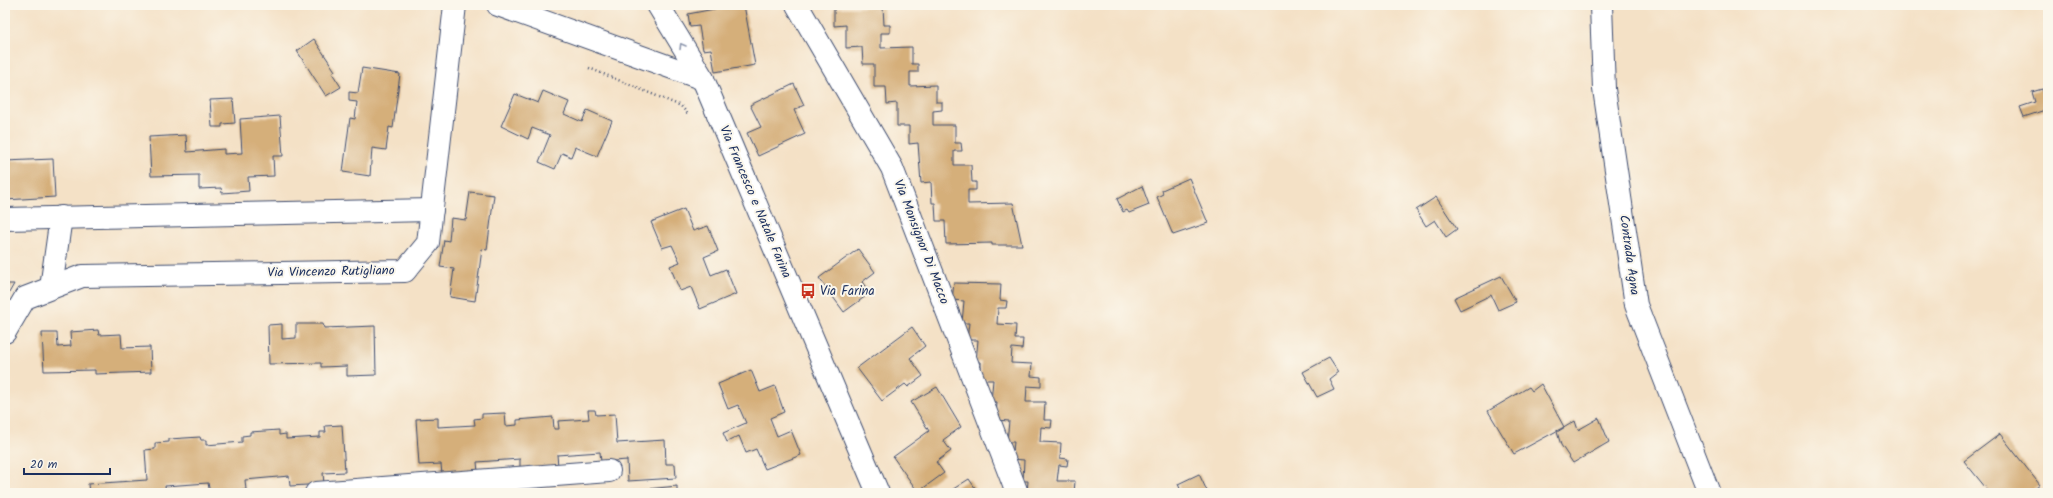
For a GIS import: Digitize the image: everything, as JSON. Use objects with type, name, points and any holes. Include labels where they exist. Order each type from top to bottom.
[{"type":"street","name":"Via Vincenzo Rutigliano","points":[[5,332],[25,298],[82,276],[405,271],[428,243],[455,5]]},
{"type":"street","points":[[498,5],[703,79]]},
{"type":"street","name":"Via Francesco e Natale Farina","points":[[658,5],[703,79],[878,493]]},
{"type":"street","name":"Via Monsignor Di Macco","points":[[797,5],[892,168],[1017,493]]},
{"type":"street","name":"Contrada Agna","points":[[1601,5],[1604,89],[1636,305],[1709,493]]},
{"type":"street","points":[[5,219],[432,210]]},
{"type":"street","points":[[51,288],[61,217]]},
{"type":"street","points":[[316,493],[393,489],[609,471]]},
{"type":"path","points":[[587,67],[681,106],[691,118]]},
{"type":"building","points":[[735,5],[744,5],[755,65],[715,72],[711,49],[703,50],[699,26],[690,27],[688,14]]},
{"type":"building","points":[[883,7],[884,25],[890,25],[890,33],[881,33],[881,48],[912,47],[912,64],[918,64],[918,72],[910,72],[910,86],[936,85],[936,102],[942,102],[942,110],[933,111],[933,125],[955,125],[955,143],[961,143],[962,151],[954,151],[954,165],[971,165],[972,182],[976,182],[976,190],[968,190],[968,204],[1013,203],[1022,245],[992,245],[992,243],[946,244],[945,221],[936,221],[935,203],[932,203],[931,182],[921,183],[918,143],[909,144],[909,126],[897,126],[897,103],[887,104],[886,87],[874,87],[874,64],[863,64],[862,47],[846,48],[846,25],[834,26],[834,8]]},
{"type":"building","points":[[314,39],[335,71],[332,73],[341,87],[326,96],[297,51]]},
{"type":"building","points":[[362,68],[400,74],[393,128],[389,127],[386,150],[372,148],[370,176],[343,172],[350,118],[355,119],[357,102],[349,101],[349,92],[358,93]]},
{"type":"building","points":[[794,84],[804,105],[794,110],[805,134],[758,156],[747,133],[761,127],[750,105]]},
{"type":"building","points":[[2042,89],[2046,99],[2048,99],[2048,109],[2024,117],[2020,107],[2035,102],[2032,92]]},
{"type":"building","points":[[543,91],[569,102],[564,114],[582,122],[587,110],[612,121],[597,156],[575,147],[571,157],[562,153],[555,169],[539,162],[550,135],[532,128],[528,139],[501,126],[515,94],[538,103]]},
{"type":"building","points":[[233,99],[235,123],[222,124],[222,127],[212,127],[210,100]]},
{"type":"building","points":[[280,116],[283,156],[273,156],[274,176],[248,177],[249,191],[222,193],[221,188],[199,189],[199,175],[151,176],[149,137],[186,135],[187,152],[224,149],[224,154],[242,153],[240,119]]},
{"type":"building","points":[[53,159],[55,197],[5,200],[5,161]]},
{"type":"building","points":[[1189,178],[1208,223],[1173,235],[1157,197],[1163,194],[1162,190]]},
{"type":"building","points":[[1142,186],[1149,205],[1129,213],[1127,210],[1123,212],[1117,199]]},
{"type":"building","points":[[470,192],[494,195],[487,250],[482,249],[475,301],[450,297],[454,269],[440,267],[444,240],[449,241],[451,218],[466,220]]},
{"type":"building","points":[[1436,197],[1457,229],[1446,237],[1435,220],[1426,226],[1416,210]]},
{"type":"building","points":[[684,209],[693,231],[708,226],[718,251],[704,257],[711,275],[726,269],[736,294],[700,309],[691,287],[680,291],[670,266],[680,262],[672,245],[662,248],[651,222]]},
{"type":"building","points":[[858,249],[875,272],[862,282],[870,293],[844,312],[819,278]]},
{"type":"building","points":[[1501,276],[1516,302],[1498,310],[1491,295],[1460,310],[1454,298]]},
{"type":"building","points":[[954,283],[1001,284],[1000,300],[1007,301],[1006,308],[998,308],[997,324],[1016,325],[1015,339],[1023,339],[1022,349],[1012,348],[1011,363],[1032,364],[1031,376],[1041,377],[1041,387],[1027,386],[1026,402],[1045,402],[1044,420],[1052,420],[1051,428],[1041,427],[1040,442],[1061,443],[1060,458],[1068,459],[1067,466],[1059,465],[1057,481],[1075,481],[1074,493],[1027,493],[1028,481],[1023,481],[1024,460],[1012,459],[1014,442],[1007,442],[1009,421],[996,420],[997,402],[991,402],[993,380],[981,380],[981,362],[976,362],[978,340],[967,340],[969,323],[962,323],[964,301],[952,300]]},
{"type":"building","points":[[5,284],[14,284],[5,300]]},
{"type":"building","points":[[282,324],[282,339],[296,338],[296,324],[323,324],[324,328],[375,326],[376,375],[347,376],[347,366],[321,367],[321,363],[269,364],[268,325]]},
{"type":"building","points":[[912,327],[925,346],[910,358],[923,376],[908,387],[905,384],[882,401],[857,368]]},
{"type":"building","points":[[98,330],[99,335],[121,334],[122,348],[150,347],[151,372],[95,374],[95,370],[44,371],[42,333],[57,333],[58,347],[71,346],[70,332]]},
{"type":"building","points":[[1329,358],[1338,372],[1329,379],[1334,389],[1317,397],[1303,372]]},
{"type":"building","points":[[751,370],[760,392],[775,386],[784,412],[770,418],[777,436],[791,430],[801,455],[765,469],[756,449],[746,453],[739,436],[727,442],[723,433],[746,423],[738,405],[728,409],[718,384]]},
{"type":"building","points":[[1541,384],[1564,427],[1514,454],[1488,411],[1529,387],[1532,391]]},
{"type":"building","points":[[937,387],[961,427],[943,440],[951,451],[936,462],[944,473],[918,492],[893,457],[929,431],[911,402]]},
{"type":"building","points":[[588,410],[595,410],[596,415],[615,414],[617,443],[665,440],[666,464],[675,464],[676,478],[628,481],[627,460],[601,462],[600,452],[557,455],[558,466],[520,469],[520,459],[477,462],[478,472],[442,475],[441,464],[419,465],[416,419],[438,418],[438,427],[475,425],[474,419],[482,418],[482,414],[505,413],[506,426],[517,425],[517,420],[553,417],[554,429],[559,429],[558,421],[589,419]]},
{"type":"building","points":[[1599,418],[1609,442],[1573,463],[1561,445],[1557,432],[1575,421],[1578,430]]},
{"type":"building","points":[[342,425],[345,472],[323,473],[324,484],[290,486],[289,476],[245,480],[246,490],[210,493],[208,483],[165,486],[166,493],[89,493],[88,484],[147,480],[145,450],[155,449],[155,443],[169,442],[169,439],[200,437],[201,440],[206,440],[206,445],[242,442],[242,436],[250,435],[250,432],[279,430],[279,435],[286,434],[286,439],[320,437],[320,432],[326,432],[325,426]]},
{"type":"building","points":[[2000,434],[2040,485],[2029,493],[1990,493],[1964,461]]},
{"type":"building","points":[[1199,474],[1208,493],[1176,493],[1181,491],[1178,484]]},
{"type":"building","points":[[969,479],[978,492],[947,493]]},
{"type":"building","points":[[677,486],[677,493],[618,493],[618,492]]},
{"type":"place","name":"Via Farina","points":[[808,291]]}]
